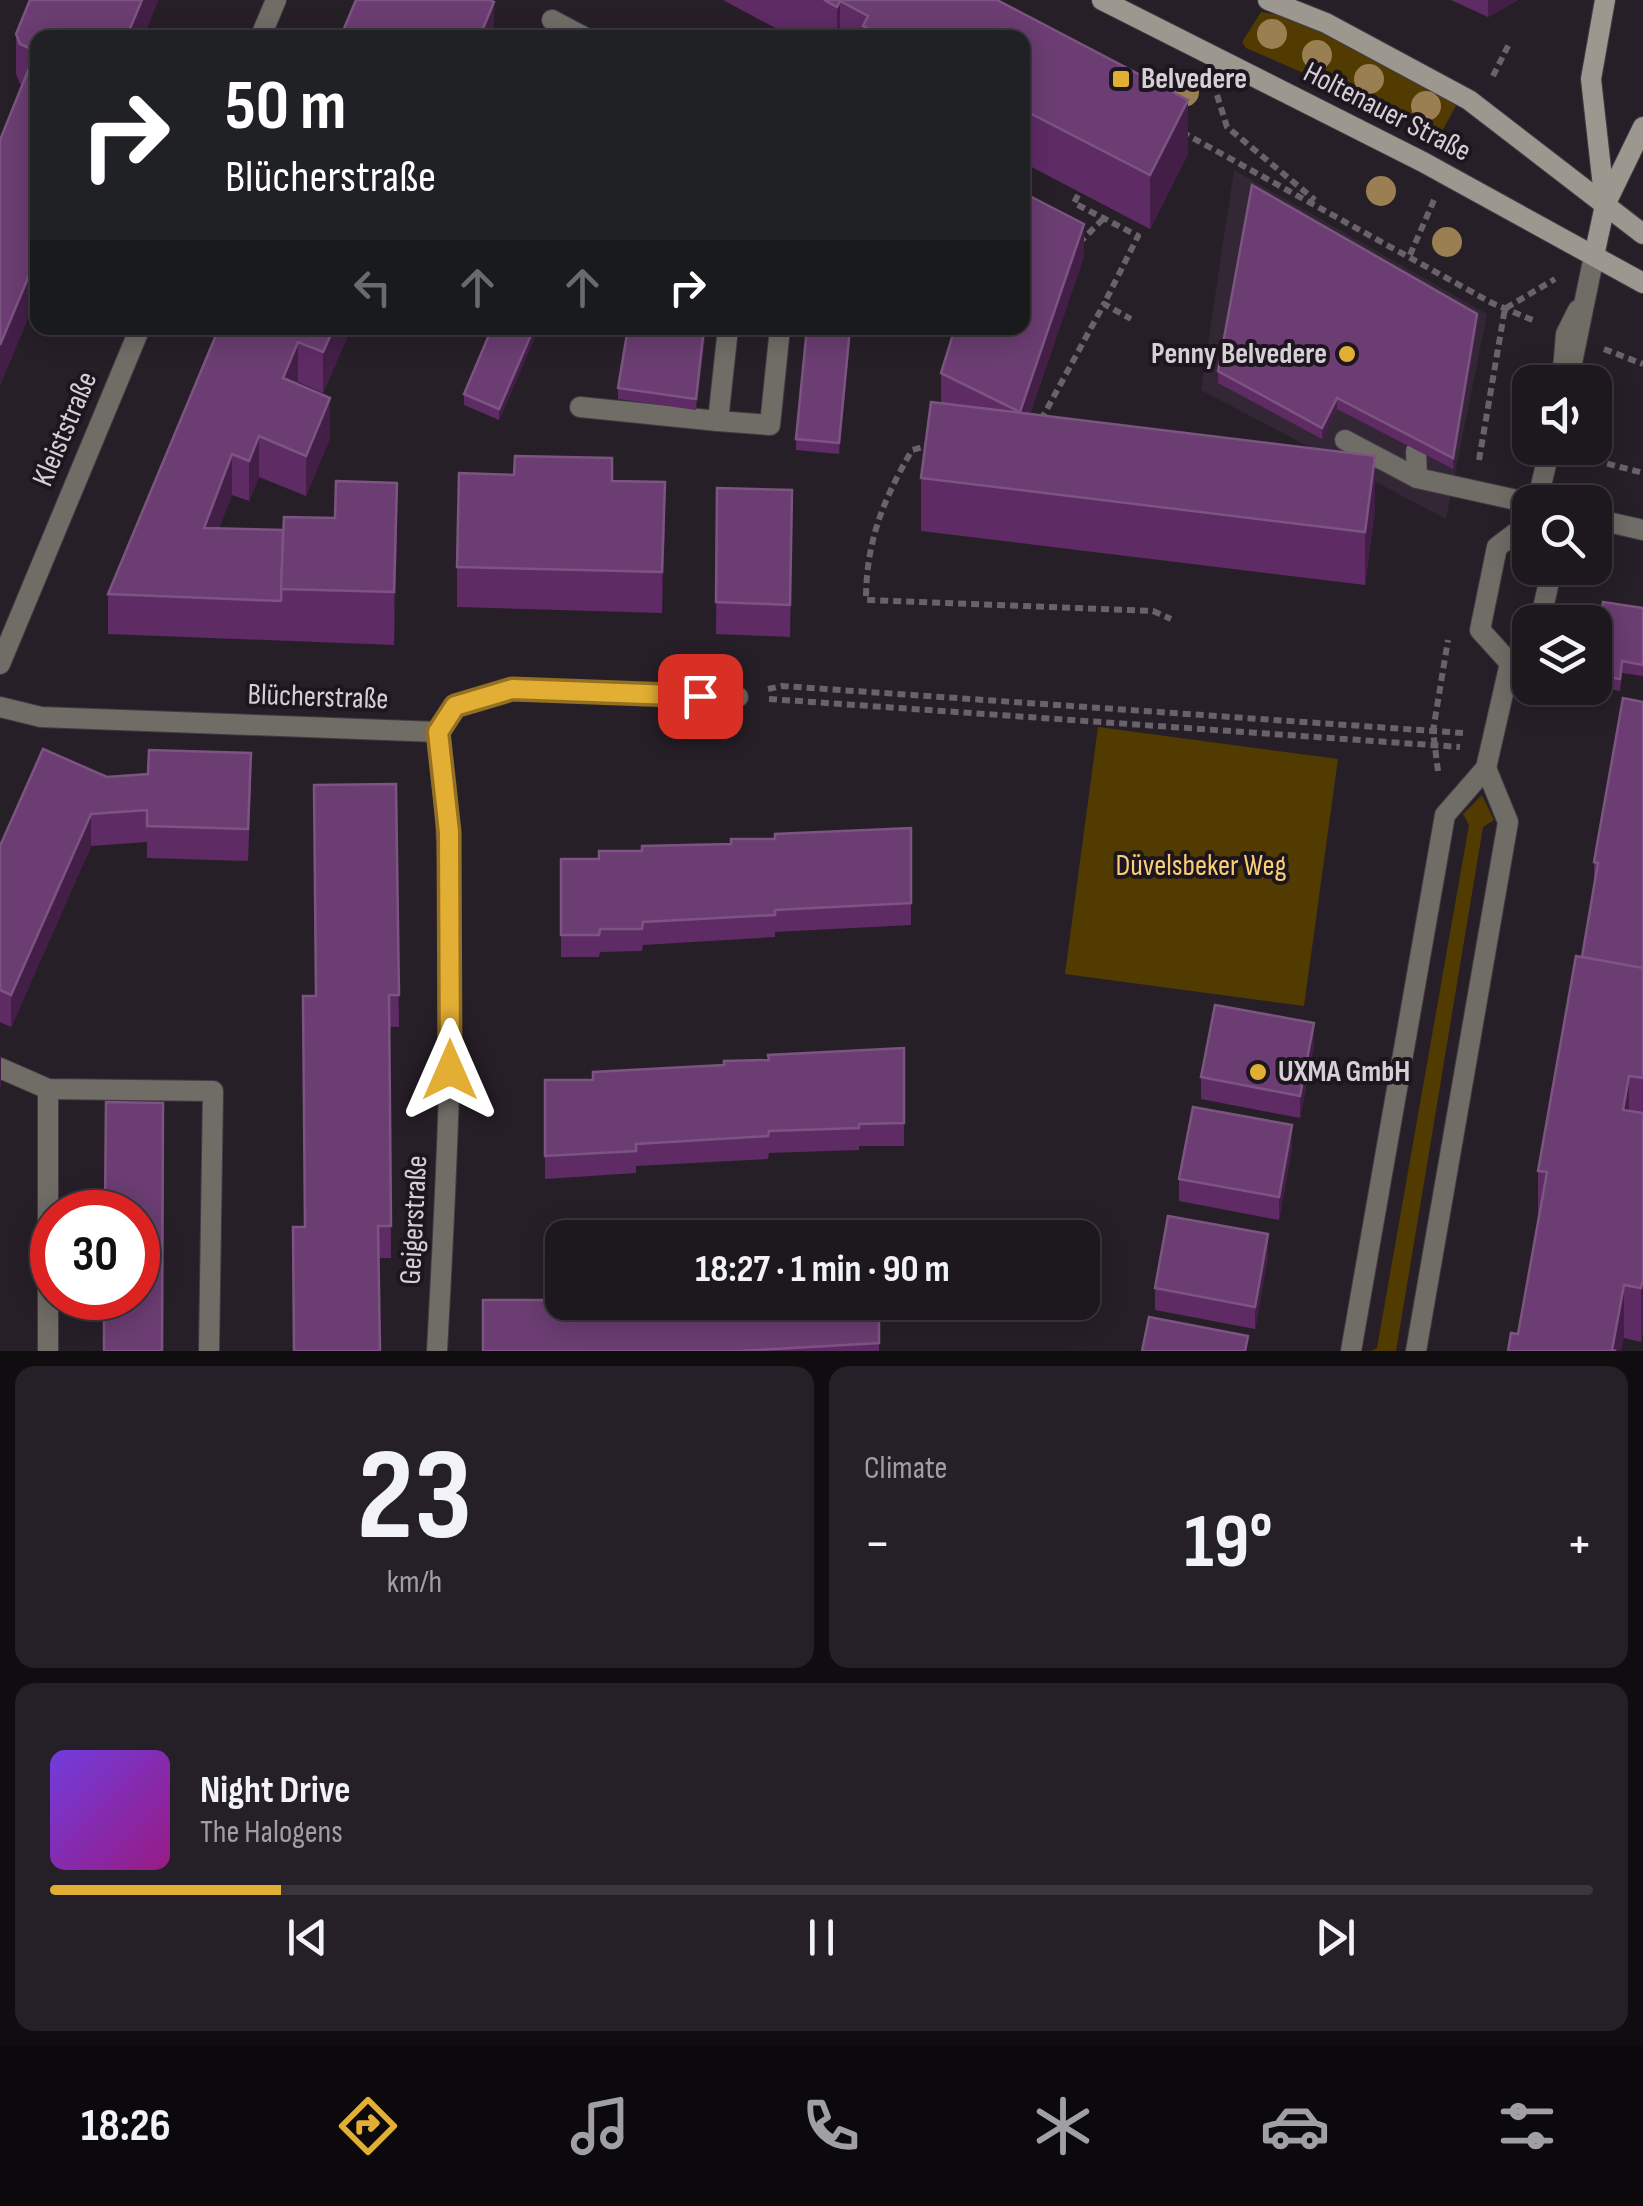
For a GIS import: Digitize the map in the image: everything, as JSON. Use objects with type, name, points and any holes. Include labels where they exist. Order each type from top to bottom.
[{"type":"main road","name":"Holtenauer Straße","points":[[1102,0],[1423,162],[1643,283]]},
{"type":"main road","name":"Holtenauer Straße","points":[[1268,0],[1326,23],[1470,100],[1643,234]]},
{"type":"main road","points":[[1606,0],[1591,79],[1606,206]]},
{"type":"main road","points":[[1594,256],[1606,206],[1643,127]]},
{"type":"street","points":[[263,30],[276,0]]},
{"type":"street","points":[[552,20],[571,30]]},
{"type":"street","points":[[1565,365],[1566,334],[1586,294],[1594,256]]},
{"type":"street","name":"Kleiststraße","points":[[0,664],[137,335]]},
{"type":"street","points":[[718,421],[727,335]]},
{"type":"street","points":[[580,408],[770,425],[779,335]]},
{"type":"street","points":[[1345,440],[1417,478],[1512,498]]},
{"type":"street","points":[[1416,451],[1417,478]]},
{"type":"street","points":[[1612,522],[1643,530]]},
{"type":"street","points":[[1350,1351],[1445,815],[1488,758],[1510,662],[1480,630],[1498,547],[1512,536]]},
{"type":"street","points":[[438,732],[455,706],[512,689],[738,697]]},
{"type":"street","name":"Blücherstraße","points":[[0,707],[41,716],[438,732]]},
{"type":"street","name":"Geigerstraße","points":[[437,1351],[450,1110],[449,832],[438,732]]},
{"type":"street","points":[[1416,1351],[1508,822],[1488,758]]},
{"type":"street","points":[[0,1068],[48,1088],[213,1091],[209,1351]]},
{"type":"street","points":[[48,1088],[48,1351]]},
{"type":"path","points":[[1202,52],[1228,127],[1326,210]]},
{"type":"path","points":[[1180,132],[1505,308],[1594,256]]},
{"type":"path","points":[[1038,427],[1138,236],[1074,203],[1078,195]]},
{"type":"path","points":[[1074,251],[1103,219]]},
{"type":"path","points":[[1104,304],[1131,319]]},
{"type":"path","points":[[938,442],[912,450],[874,523],[866,562],[866,600],[1152,611],[1171,619]]},
{"type":"path","points":[[1612,465],[1643,473]]},
{"type":"path","points":[[738,697],[782,686],[1433,731]]},
{"type":"path","points":[[738,697],[1488,758]]},
{"type":"shaded area","name":"Penny Belvedere","points":[[1234,170],[1487,314],[1446,519],[1201,390]]},
{"type":"green space","points":[[1261,12],[1296,18],[1459,100],[1441,133],[1246,48],[1242,42]]},
{"type":"green space","name":"Düvelsbeker Weg","points":[[1098,727],[1338,759],[1304,1006],[1065,974]]},
{"type":"green space","points":[[1482,795],[1494,820],[1483,827],[1396,1351],[1371,1351],[1377,1348],[1469,825],[1463,814]]},
{"type":"building","points":[[30,0],[142,0],[129,30],[30,30],[30,48],[20,44],[16,34]]},
{"type":"building","points":[[356,0],[494,2],[482,30],[343,30]]},
{"type":"building","points":[[824,0],[997,0],[1188,100],[1150,175],[1030,113],[1030,30],[871,30],[863,26],[868,16],[840,1],[837,7]]},
{"type":"building","points":[[30,66],[30,273],[0,345],[0,140]]},
{"type":"building","name":"Penny Belvedere","points":[[1252,185],[1477,314],[1453,458],[1337,398],[1322,428],[1218,371]]},
{"type":"building","points":[[1030,196],[1084,224],[1020,412],[941,373],[953,335],[1030,335]]},
{"type":"building","points":[[216,335],[331,335],[323,352],[298,342],[283,378],[330,398],[306,456],[259,436],[249,461],[232,454],[204,528],[283,530],[281,601],[108,594]]},
{"type":"building","points":[[489,335],[531,335],[499,409],[464,394]]},
{"type":"building","points":[[627,335],[703,335],[696,399],[618,388]]},
{"type":"building","points":[[806,335],[849,335],[839,443],[796,439]]},
{"type":"building","points":[[931,402],[1375,456],[1365,532],[921,478]]},
{"type":"building","points":[[515,456],[612,458],[612,481],[665,482],[662,572],[457,567],[459,473],[514,475]]},
{"type":"building","points":[[336,481],[397,483],[394,592],[281,589],[284,517],[335,518]]},
{"type":"building","points":[[717,488],[792,490],[790,605],[716,602]]},
{"type":"building","points":[[1603,602],[1643,608],[1643,665],[1622,661],[1620,679],[1612,678],[1612,605],[1602,605]]},
{"type":"building","points":[[1623,698],[1643,702],[1643,968],[1582,957],[1598,863],[1594,862]]},
{"type":"building","points":[[43,749],[107,777],[148,774],[149,750],[251,753],[248,829],[147,826],[147,810],[91,814],[11,995],[0,990],[0,846]]},
{"type":"building","points":[[396,784],[399,995],[389,995],[391,1226],[378,1226],[380,1351],[294,1351],[293,1227],[305,1227],[303,996],[316,996],[314,785]]},
{"type":"building","points":[[911,828],[911,903],[643,922],[642,929],[600,929],[599,935],[561,935],[561,859],[599,859],[599,851],[642,851],[642,846],[775,839],[775,834]]},
{"type":"building","points":[[1576,956],[1643,968],[1643,1078],[1629,1076],[1623,1110],[1643,1113],[1643,1279],[1641,1288],[1624,1285],[1612,1350],[1616,1351],[1508,1351],[1511,1333],[1518,1334],[1547,1172],[1538,1171]]},
{"type":"building","name":"UXMA GmbH","points":[[1215,1005],[1314,1023],[1300,1096],[1201,1077]]},
{"type":"building","points":[[904,1048],[904,1123],[769,1131],[768,1136],[636,1144],[636,1151],[545,1156],[545,1080],[593,1080],[593,1072],[724,1065],[724,1061],[769,1060],[768,1055]]},
{"type":"building","points":[[106,1102],[163,1103],[162,1351],[104,1351],[104,1320],[160,1320],[160,1190],[105,1190]]},
{"type":"building","points":[[1193,1107],[1292,1125],[1279,1197],[1179,1179]]},
{"type":"building","points":[[1168,1216],[1268,1234],[1255,1307],[1155,1288]]},
{"type":"building","points":[[483,1300],[545,1300],[545,1320],[879,1320],[879,1343],[738,1351],[483,1351]]},
{"type":"building","points":[[1149,1317],[1248,1336],[1245,1351],[1142,1351]]},
{"type":"place","name":"Belvedere","points":[[1121,79]]},
{"type":"place","name":"Penny Belvedere","points":[[1347,354]]},
{"type":"place","name":"UXMA GmbH","points":[[1258,1072]]},
{"type":"route","points":[[450,1070],[449,832],[438,732],[455,706],[476,696],[512,689],[700,696]]}]
